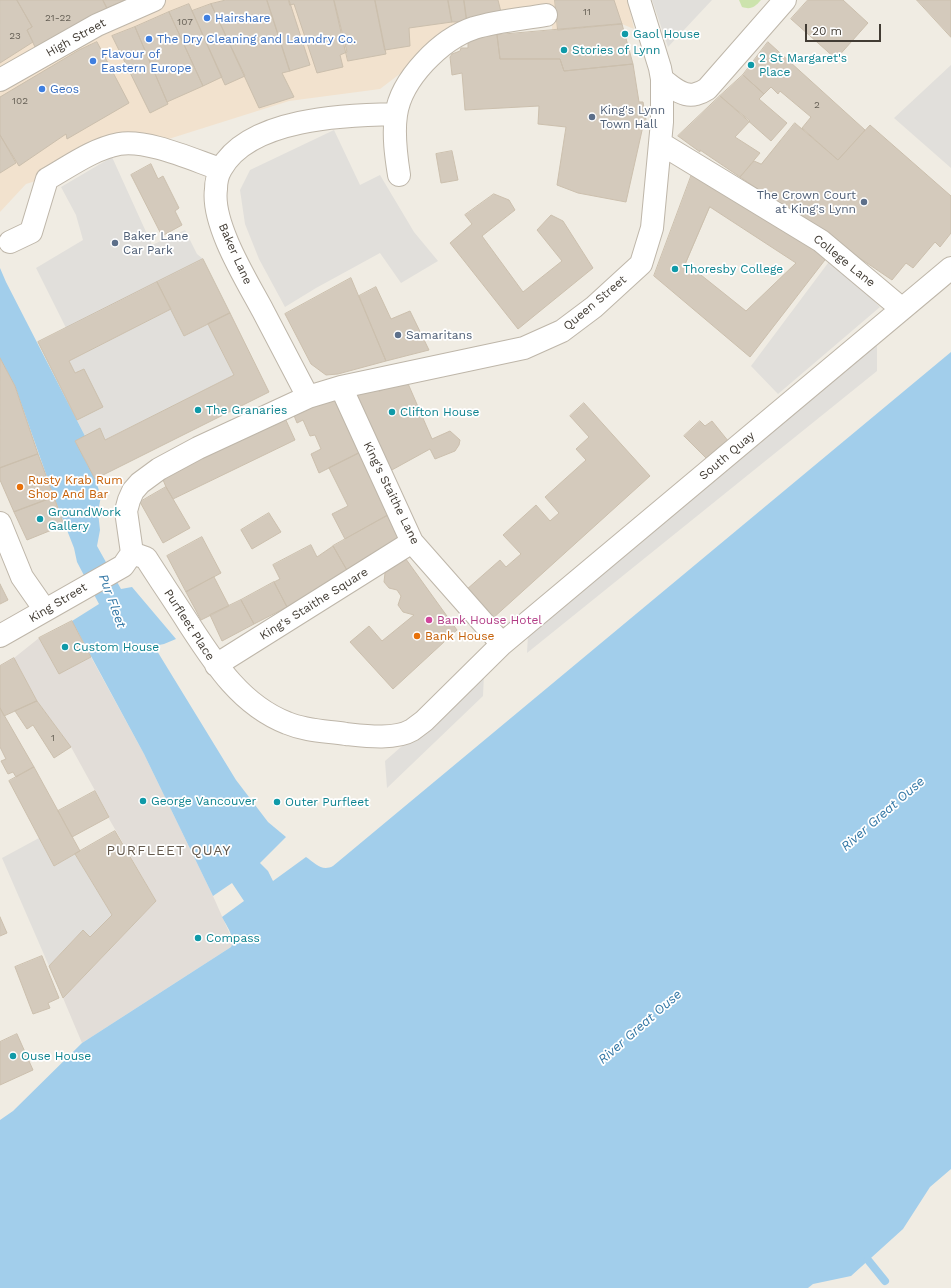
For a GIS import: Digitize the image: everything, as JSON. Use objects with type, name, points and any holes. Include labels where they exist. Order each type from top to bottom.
[{"type":"street","name":"High Street","points":[[0,80],[97,25],[154,0]]},
{"type":"street","name":"Queen Street","points":[[341,387],[524,348],[562,331],[594,307],[641,264],[652,228],[662,122],[662,79],[639,0]]},
{"type":"street","points":[[662,79],[674,88],[688,95],[696,94],[707,89],[785,0]]},
{"type":"street","points":[[399,175],[395,149],[396,114],[400,97],[421,67],[435,52],[453,39],[474,29],[497,22],[546,16]]},
{"type":"street","name":"Baker Lane","points":[[308,397],[233,254],[222,227],[217,210],[215,190],[220,169],[232,153],[249,141],[267,132],[288,125],[345,117],[396,114]]},
{"type":"street","points":[[10,242],[36,239],[47,179],[104,148],[120,143],[138,144],[159,148],[220,169]]},
{"type":"street","name":"College Lane","points":[[660,143],[821,241],[902,309]]},
{"type":"street","name":"South Quay","points":[[502,644],[951,268]]},
{"type":"street","points":[[128,560],[126,511],[128,500],[140,483],[159,469],[198,448],[308,397],[341,387]]},
{"type":"street","name":"King's Staithe Lane","points":[[341,387],[412,542],[502,644]]},
{"type":"street","points":[[0,523],[22,577],[53,605]]},
{"type":"street","name":"King's Staithe Square","points":[[216,666],[412,542]]},
{"type":"street","name":"Purfleet Place","points":[[128,560],[146,558],[216,666],[247,699],[260,709],[287,723],[303,728],[318,731],[373,736],[395,735],[411,730],[424,720],[502,644]]},
{"type":"street","name":"King Street","points":[[0,636],[128,560]]},
{"type":"shaded area","points":[[0,0],[628,0],[634,29],[622,24],[552,30],[552,6],[464,25],[380,89],[289,101],[26,184],[0,212]]},
{"type":"shaded area","points":[[652,0],[712,0],[668,47]]},
{"type":"shaded area","points":[[951,65],[951,168],[894,118]]},
{"type":"shaded area","points":[[334,130],[360,185],[380,175],[414,232],[438,261],[401,283],[380,253],[285,307],[259,259],[245,224],[240,190],[250,170]]},
{"type":"shaded area","name":"Baker Lane Car Park","points":[[112,157],[152,245],[185,230],[197,254],[203,259],[66,328],[36,268],[83,240],[76,215],[61,187]]},
{"type":"shaded area","points":[[831,259],[880,307],[778,394],[751,366]]},
{"type":"shaded area","points":[[171,309],[184,336],[208,324],[234,375],[105,440],[100,429],[85,436],[77,420],[84,369],[75,373],[69,361]]},
{"type":"shaded area","points":[[877,341],[877,371],[527,653],[528,635]]},
{"type":"shaded area","name":"PURFLEET QUAY","points":[[39,638],[59,674],[91,657],[144,754],[213,896],[233,941],[231,947],[82,1043],[63,998],[156,901],[108,817],[109,816],[71,747],[37,701],[14,658]]},
{"type":"shaded area","points":[[484,674],[483,696],[387,788],[385,761]]},
{"type":"shaded area","points":[[39,838],[54,866],[75,854],[112,915],[90,937],[83,930],[49,966],[2,858]]},
{"type":"green space","points":[[739,0],[761,0],[755,6],[748,8],[742,7]]},
{"type":"water","points":[[0,268],[85,436],[75,441],[95,479],[101,496],[98,512],[100,530],[97,546],[121,589],[132,587],[176,639],[154,646],[236,780],[268,822],[286,837],[260,863],[268,871],[273,881],[306,857],[325,868],[333,866],[951,352],[951,1169],[930,1187],[903,1229],[851,1276],[813,1284],[808,1288],[0,1288],[0,1120],[13,1111],[82,1043],[231,947],[231,936],[222,917],[244,901],[232,883],[213,896],[144,754],[72,621],[99,604],[77,562],[74,548],[54,497],[15,386],[0,358]]},
{"type":"building","points":[[0,0],[17,0],[32,27],[27,30],[33,42],[0,63]]},
{"type":"building","points":[[17,0],[103,0],[107,8],[35,47],[27,30],[32,27]]},
{"type":"building","points":[[103,0],[125,0],[107,8]]},
{"type":"building","points":[[226,0],[267,0],[290,71],[282,73],[294,97],[259,108],[211,4]]},
{"type":"building","points":[[267,0],[289,0],[310,65],[290,71]]},
{"type":"building","points":[[289,0],[334,0],[347,52],[340,55],[343,67],[317,73],[294,4],[290,5]]},
{"type":"building","points":[[334,0],[375,0],[386,54],[348,61]]},
{"type":"building","points":[[375,0],[448,0],[452,22],[409,28],[410,46],[385,50]]},
{"type":"building","points":[[448,0],[464,0],[467,22],[452,22]]},
{"type":"building","points":[[464,0],[498,0],[501,12],[467,22]]},
{"type":"building","points":[[555,0],[614,0],[622,24],[558,30]]},
{"type":"building","points":[[808,0],[843,0],[868,23],[836,59],[791,19]]},
{"type":"building","points":[[917,0],[951,0],[951,37]]},
{"type":"building","points":[[189,4],[222,77],[203,86],[169,12]]},
{"type":"building","points":[[211,4],[245,76],[225,85],[192,11]]},
{"type":"building","points":[[169,12],[203,86],[167,102],[135,27]]},
{"type":"building","name":"Stories of Lynn","points":[[622,24],[633,64],[564,71],[560,59],[500,59],[497,35]]},
{"type":"building","points":[[135,27],[168,104],[150,113],[112,36]]},
{"type":"building","name":"King's Lynn Town Hall","points":[[497,35],[500,59],[560,59],[564,71],[633,64],[639,102],[643,102],[647,126],[643,126],[626,202],[578,193],[557,185],[566,127],[538,124],[539,106],[465,110],[462,73],[452,75],[450,57],[452,54],[460,51],[461,48],[468,48],[468,37]]},
{"type":"building","points":[[97,42],[129,103],[67,139],[66,134],[19,166],[0,135],[0,97],[79,50]]},
{"type":"building","points":[[768,42],[865,130],[838,160],[802,128],[811,117],[780,91],[778,94],[771,87],[764,94],[743,75]]},
{"type":"building","points":[[743,75],[764,94],[759,99],[787,123],[771,141],[720,96]]},
{"type":"building","points":[[720,96],[750,121],[735,137],[760,153],[740,177],[700,150],[700,152],[678,136]]},
{"type":"building","name":"The Crown Court at King's Lynn","points":[[795,123],[838,160],[870,125],[951,196],[951,233],[940,247],[935,242],[913,268],[906,263],[892,280],[740,177],[754,161],[761,164]]},
{"type":"building","points":[[0,135],[16,163],[0,173]]},
{"type":"building","points":[[452,151],[458,180],[441,183],[436,154]]},
{"type":"building","points":[[151,164],[158,179],[163,176],[179,208],[175,211],[182,225],[162,236],[131,175]]},
{"type":"building","name":"Thoresby College","points":[[692,174],[828,256],[750,357],[654,276]],"holes":[[[710,207],[796,263],[746,311],[686,263]]]},
{"type":"building","points":[[494,194],[509,200],[515,210],[482,236],[523,292],[562,261],[537,230],[551,215],[563,221],[593,268],[518,329],[450,243],[472,224],[465,215]]},
{"type":"building","points":[[203,259],[230,313],[184,336],[157,282]]},
{"type":"building","points":[[351,278],[386,361],[338,374],[326,375],[311,364],[285,314]]},
{"type":"building","points":[[157,282],[171,309],[69,361],[75,373],[84,369],[103,407],[77,420],[38,342]]},
{"type":"building","name":"Samaritans","points":[[376,287],[391,319],[410,311],[429,350],[386,361],[359,296]]},
{"type":"building","name":"The Granaries","points":[[230,313],[269,392],[95,479],[75,441],[100,428],[105,440],[234,375],[208,324]]},
{"type":"building","points":[[0,358],[15,386],[38,454],[0,468]]},
{"type":"building","name":"Clifton House","points":[[406,379],[432,439],[450,431],[460,440],[455,451],[435,459],[430,449],[390,471],[354,393],[375,386],[379,391]]},
{"type":"building","points":[[337,393],[363,451],[319,473],[311,454],[321,449],[315,435],[310,436],[303,420],[297,423],[291,408]]},
{"type":"building","points":[[584,403],[650,476],[492,619],[466,590],[500,560],[506,567],[521,554],[503,535],[536,505],[550,521],[559,513],[545,497],[586,460],[576,449],[589,437],[570,416]]},
{"type":"building","points":[[284,416],[295,440],[173,499],[161,475]]},
{"type":"building","points":[[700,421],[705,426],[712,421],[729,442],[706,458],[684,436]]},
{"type":"building","points":[[363,451],[390,514],[345,539],[332,514],[348,506],[329,468]]},
{"type":"building","points":[[38,454],[54,497],[14,512],[0,480],[0,468]]},
{"type":"building","points":[[166,487],[190,528],[163,543],[140,502]]},
{"type":"building","name":"GroundWork Gallery","points":[[54,497],[64,525],[27,540],[14,512]]},
{"type":"building","points":[[269,513],[281,532],[252,549],[241,530]]},
{"type":"building","points":[[390,514],[405,540],[348,572],[333,546]]},
{"type":"building","points":[[202,537],[221,573],[186,592],[167,556]]},
{"type":"building","points":[[311,545],[317,557],[333,546],[348,572],[287,607],[274,582],[280,579],[273,565]]},
{"type":"building","name":"Bank House Hotel","points":[[403,555],[457,630],[393,689],[350,642],[369,626],[382,641],[414,615],[403,612],[398,605],[401,596],[397,590],[389,588],[384,582],[385,573],[382,570]]},
{"type":"building","points":[[214,577],[229,606],[201,620],[186,592]]},
{"type":"building","points":[[274,582],[287,607],[254,624],[241,600]]},
{"type":"building","points":[[0,584],[8,600],[0,604]]},
{"type":"building","points":[[241,600],[254,624],[222,641],[210,615]]},
{"type":"building","name":"Custom House","points":[[72,621],[91,657],[59,674],[39,638]]},
{"type":"building","points":[[14,658],[37,701],[4,716],[0,708],[0,666]]},
{"type":"building","points":[[37,701],[71,747],[54,758],[33,725],[27,729],[15,711]]},
{"type":"building","points":[[0,708],[34,767],[16,777],[13,772],[8,774],[1,761],[6,759],[0,747]]},
{"type":"building","points":[[34,767],[80,851],[54,866],[9,781]]},
{"type":"building","points":[[95,791],[109,817],[72,837],[58,811]]},
{"type":"building","points":[[115,831],[156,901],[63,998],[49,966],[83,930],[90,937],[112,915],[75,854]]},
{"type":"building","points":[[0,917],[7,933],[0,936]]},
{"type":"building","points":[[42,956],[59,998],[48,1003],[50,1008],[33,1014],[15,967]]},
{"type":"building","name":"Ouse House","points":[[17,1034],[33,1070],[0,1085],[0,1042]]},
{"type":"waterway","points":[[868,1260],[885,1281]]},
{"type":"place","name":"Hairshare","points":[[207,18]]},
{"type":"place","name":"Gaol House","points":[[625,34]]},
{"type":"place","name":"The Dry Cleaning and Laundry Co.","points":[[149,39]]},
{"type":"place","name":"Stories of Lynn","points":[[564,50]]},
{"type":"place","name":"Flavour of Eastern Europe","points":[[93,61]]},
{"type":"place","name":"2 St Margaret's Place","points":[[751,65]]},
{"type":"place","name":"Geos","points":[[42,89]]},
{"type":"place","name":"King's Lynn Town Hall","points":[[592,117]]},
{"type":"place","name":"The Crown Court at King's Lynn","points":[[864,202]]},
{"type":"place","name":"Baker Lane Car Park","points":[[115,243]]},
{"type":"place","name":"Thoresby College","points":[[675,269]]},
{"type":"place","name":"Samaritans","points":[[398,335]]},
{"type":"place","name":"The Granaries","points":[[198,410]]},
{"type":"place","name":"Clifton House","points":[[392,412]]},
{"type":"place","name":"Rusty Krab Rum Shop And Bar","points":[[20,487]]},
{"type":"place","name":"GroundWork Gallery","points":[[40,519]]},
{"type":"place","name":"Bank House Hotel","points":[[429,620]]},
{"type":"place","name":"Bank House","points":[[417,636]]},
{"type":"place","name":"Custom House","points":[[65,647]]},
{"type":"place","name":"George Vancouver","points":[[143,801]]},
{"type":"place","name":"Outer Purfleet","points":[[277,802]]},
{"type":"place","name":"Compass","points":[[198,938]]},
{"type":"place","name":"Ouse House","points":[[13,1056]]},
{"type":"district","name":"PURFLEET QUAY","points":[[169,851]]},
{"type":"water label","name":"Pur Fleet","points":[[112,601]]},
{"type":"water label","name":"River Great Ouse","points":[[883,814]]},
{"type":"water label","name":"River Great Ouse","points":[[640,1027]]}]
